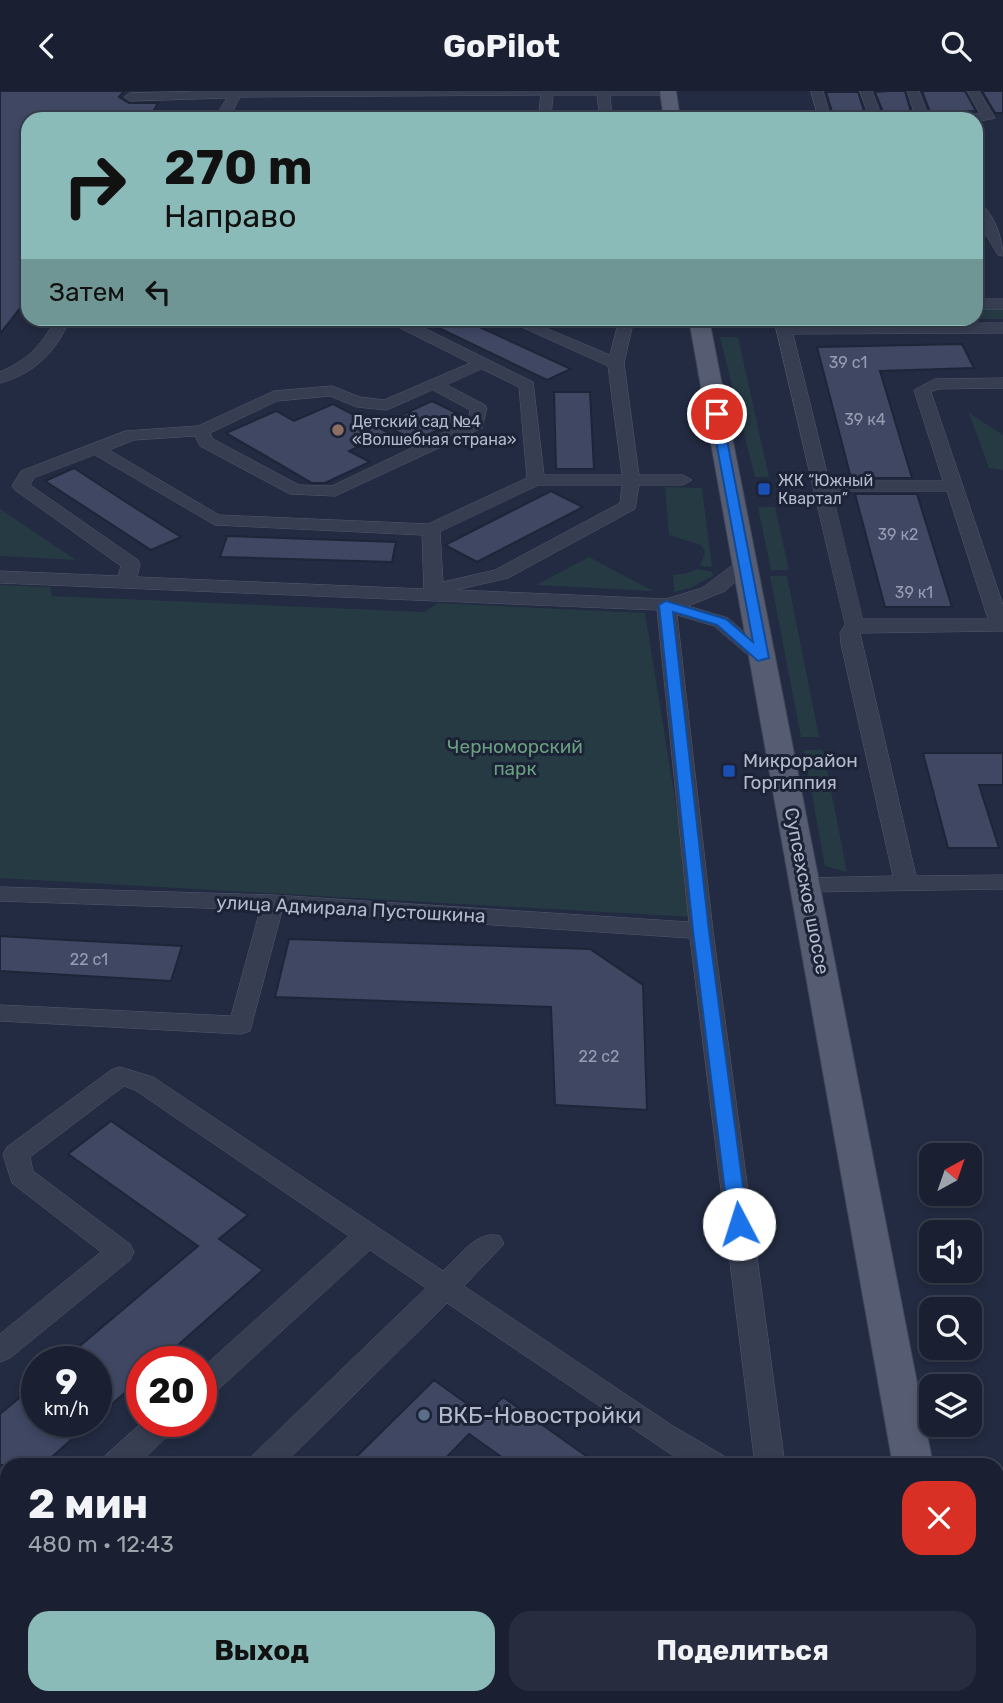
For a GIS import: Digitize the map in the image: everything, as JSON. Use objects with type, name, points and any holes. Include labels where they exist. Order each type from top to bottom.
[{"type":"main road","points":[[668,91],[671,112]]},
{"type":"main road","name":"Супсехское шоссе","points":[[700,326],[912,1458]]},
{"type":"street","points":[[130,97],[199,93],[668,91]]},
{"type":"street","points":[[817,91],[823,112]]},
{"type":"street","points":[[866,91],[874,112]]},
{"type":"street","points":[[913,91],[921,112]]},
{"type":"street","points":[[973,91],[989,118],[983,118]]},
{"type":"street","points":[[545,112],[547,92]]},
{"type":"street","points":[[603,92],[605,112]]},
{"type":"street","points":[[227,112],[233,97]]},
{"type":"street","points":[[983,217],[1003,252]]},
{"type":"street","points":[[983,304],[1003,304]]},
{"type":"street","points":[[0,378],[41,357],[55,338],[59,326]]},
{"type":"street","points":[[96,449],[215,520],[432,530],[536,480],[527,385],[407,326]]},
{"type":"street","points":[[434,593],[452,585],[501,574],[629,505],[631,480],[616,363],[625,326]]},
{"type":"street","points":[[785,326],[855,625],[850,633],[851,644],[906,883]]},
{"type":"street","points":[[915,326],[1003,328]]},
{"type":"street","points":[[855,625],[1001,625],[922,390],[935,384],[1003,383]]},
{"type":"street","points":[[126,582],[131,564],[21,486],[27,475],[131,435],[201,431]]},
{"type":"street","points":[[631,480],[683,480]]},
{"type":"street","points":[[822,486],[953,486]]},
{"type":"street","points":[[432,530],[434,593]]},
{"type":"street","points":[[0,577],[434,593],[666,605],[693,600],[711,591],[745,565]]},
{"type":"street","points":[[666,605],[721,622],[762,658]]},
{"type":"street","points":[[666,605],[701,931],[768,1458]]},
{"type":"street","points":[[805,885],[1003,882]]},
{"type":"street","name":"улица Адмирала Пустошкина","points":[[0,894],[274,903],[701,931]]},
{"type":"street","points":[[0,1013],[241,1025],[274,903]]},
{"type":"street","points":[[0,1350],[120,1252],[21,1176],[8,1154],[120,1076],[144,1083],[663,1435],[701,1458]]},
{"type":"street","points":[[217,1372],[368,1235]]},
{"type":"street","points":[[270,1458],[490,1244]]},
{"type":"street","points":[[124,1458],[147,1437]]},
{"type":"lane","points":[[529,326],[616,363]]},
{"type":"lane","points":[[436,386],[479,408],[476,424],[335,491],[296,489],[206,442],[201,431],[274,396],[332,391],[357,402],[386,405],[436,386],[484,363]]},
{"type":"lane","points":[[536,480],[631,480]]},
{"type":"green space","points":[[983,308],[1003,308],[1003,319],[983,319]]},
{"type":"green space","points":[[720,337],[738,337],[769,477],[755,477]]},
{"type":"green space","points":[[969,413],[1003,435],[1003,470],[989,468]]},
{"type":"green space","points":[[665,487],[702,488],[712,567],[700,566],[705,552],[701,545],[669,535]]},
{"type":"green space","points":[[758,507],[775,507],[789,570],[771,570]]},
{"type":"green space","points":[[0,509],[76,560],[0,556]]},
{"type":"green space","points":[[589,557],[653,591],[536,585]]},
{"type":"green space","points":[[697,569],[712,572],[713,576],[690,588],[674,592],[673,575]]},
{"type":"green space","points":[[770,576],[787,576],[819,737],[801,737]]},
{"type":"green space","name":"Черноморский парк","points":[[0,585],[50,587],[52,596],[424,612],[438,603],[645,613],[694,917],[0,878]]},
{"type":"green space","points":[[804,750],[823,750],[847,872],[825,866]]},
{"type":"building","points":[[0,91],[124,91],[119,97],[129,103],[158,103],[153,112],[21,112],[21,307],[0,334]]},
{"type":"building","points":[[905,91],[911,112],[883,112],[875,92]]},
{"type":"building","points":[[922,91],[965,91],[976,111],[930,112]]},
{"type":"building","points":[[982,91],[1003,91],[1003,113],[995,113]]},
{"type":"building","points":[[826,92],[858,92],[864,112],[832,112]]},
{"type":"building","points":[[435,326],[477,326],[571,369],[547,380]]},
{"type":"building","points":[[962,344],[974,368],[880,371],[912,478],[851,478],[817,347]]},
{"type":"building","points":[[554,392],[590,392],[594,469],[556,469]]},
{"type":"building","points":[[432,401],[465,417],[415,441],[382,424]]},
{"type":"building","points":[[333,404],[389,433],[349,451],[370,462],[325,483],[312,483],[226,433],[276,411],[294,421]]},
{"type":"building","points":[[74,468],[181,537],[151,550],[45,481]]},
{"type":"building","points":[[551,491],[583,507],[477,562],[445,545]]},
{"type":"building","points":[[855,494],[917,494],[952,607],[885,607]]},
{"type":"building","points":[[227,536],[396,542],[392,562],[220,557]]},
{"type":"building","points":[[923,753],[1003,753],[1003,785],[979,785],[999,848],[948,848]]},
{"type":"building","points":[[0,936],[182,946],[171,981],[0,971]]},
{"type":"building","points":[[289,939],[590,949],[643,985],[647,1110],[555,1105],[551,1007],[275,997]]},
{"type":"building","points":[[111,1121],[248,1215],[219,1239],[263,1270],[177,1346],[126,1346],[126,1392],[112,1404],[112,1346],[80,1346],[198,1246],[68,1154]]},
{"type":"building","points":[[434,1380],[484,1416],[503,1397],[589,1458],[503,1458],[469,1434],[446,1458],[355,1458]]},
{"type":"building","points":[[21,1396],[21,1437],[74,1437],[51,1458],[0,1458],[0,1414]]},
{"type":"place","name":"Детский сад №4 «Волшебная страна»","points":[[338,430]]},
{"type":"place","name":"ЖК “Южный Квартал”","points":[[764,489]]},
{"type":"place","name":"Микрорайон Горгиппия","points":[[729,771]]},
{"type":"place","name":"ВКБ-Новостройки","points":[[424,1415]]},
{"type":"route","points":[[717,414],[762,658],[735,632],[713,617],[666,605],[701,931],[739,1224]]}]
